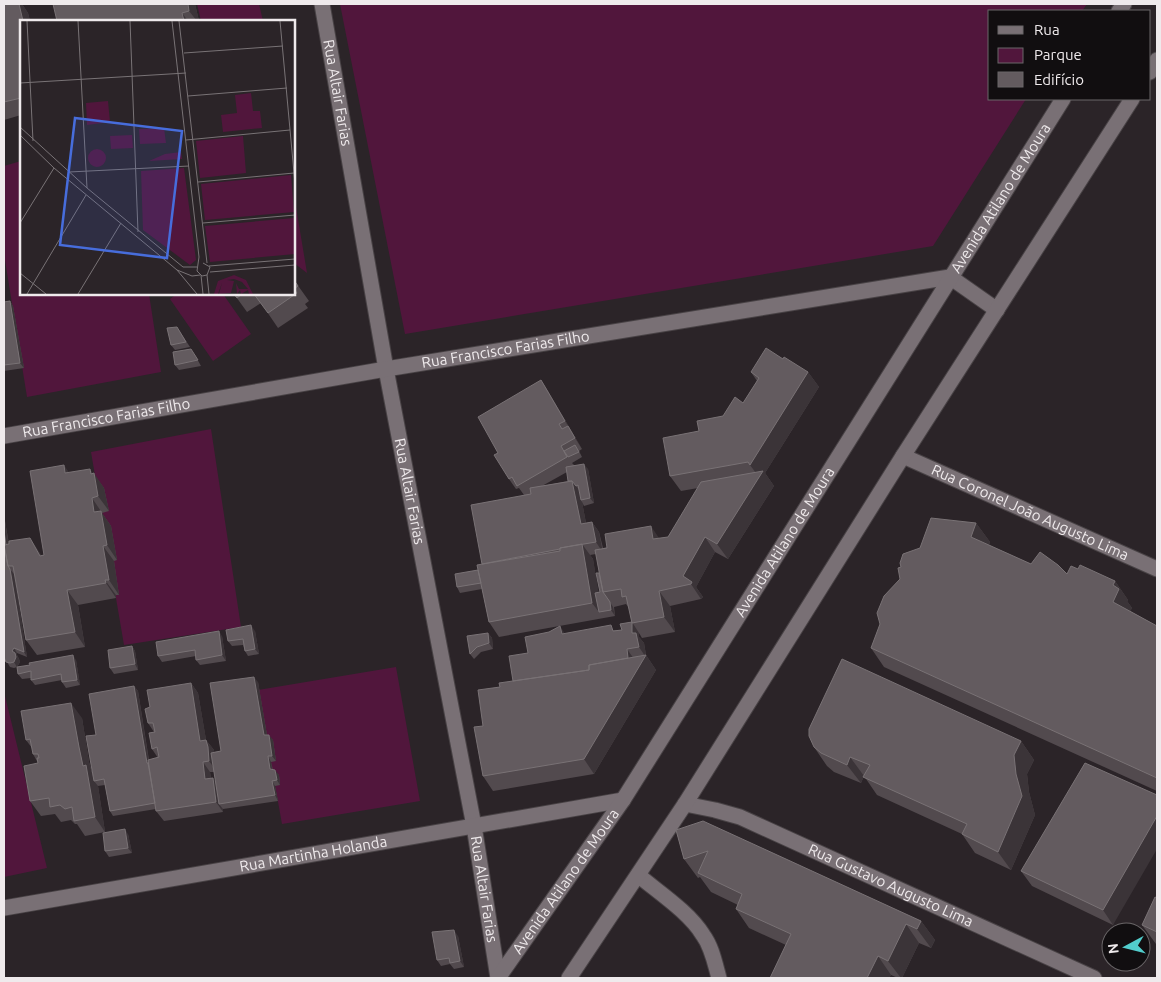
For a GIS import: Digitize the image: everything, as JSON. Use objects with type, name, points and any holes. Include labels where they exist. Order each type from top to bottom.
[{"type":"street","name":"Rua Altair Farias","points":[[322,4],[386,369],[474,826],[498,978]]},
{"type":"street","points":[[1151,71],[1157,60]]},
{"type":"street","name":"Avenida Atilano de Moura","points":[[498,978],[623,800],[1062,100]]},
{"type":"street","points":[[569,978],[685,804],[903,456],[1131,100]]},
{"type":"street","name":"Rua Francisco Farias Filho","points":[[4,436],[386,369],[950,277]]},
{"type":"street","points":[[950,277],[997,310]]},
{"type":"street","name":"Rua Coronel João Augusto Lima","points":[[903,456],[1157,569]]},
{"type":"street","name":"Rua Martinha Holanda","points":[[4,908],[623,800]]},
{"type":"street","name":"Rua Gustavo Augusto Lima","points":[[685,804],[740,817],[1094,978]]},
{"type":"street","points":[[638,875],[678,908],[703,934],[712,954],[719,978]]},
{"type":"green space","points":[[197,4],[259,4],[263,20],[201,20]]},
{"type":"green space","points":[[340,4],[1087,4],[1083,10],[988,10],[988,100],[1025,100],[933,246],[405,334]]},
{"type":"green space","points":[[20,161],[20,295],[149,295],[161,372],[27,397],[4,254],[4,166]]},
{"type":"green space","points":[[295,201],[307,273],[295,264]]},
{"type":"green space","points":[[176,295],[224,295],[251,334],[213,361],[170,299]]},
{"type":"green space","points":[[211,429],[241,627],[124,645],[91,452]]},
{"type":"green space","points":[[396,667],[420,801],[282,824],[258,690]]},
{"type":"green space","points":[[4,692],[47,868],[4,877]]},
{"type":"building","points":[[4,4],[19,4],[23,20],[20,20],[20,98],[4,102]]},
{"type":"building","points":[[53,4],[188,4],[189,11],[182,13],[184,20],[57,20]]},
{"type":"building","points":[[255,295],[294,295],[268,313]]},
{"type":"building","points":[[10,301],[20,363],[4,365],[4,302]]},
{"type":"building","points":[[177,327],[186,342],[171,345],[167,328]]},
{"type":"building","points":[[766,348],[808,372],[750,465],[748,462],[670,476],[663,438],[699,431],[697,421],[723,416],[735,397],[743,403],[759,378],[751,372]]},
{"type":"building","points":[[191,349],[198,360],[175,365],[173,352]]},
{"type":"building","points":[[541,380],[565,421],[559,424],[562,429],[568,426],[575,438],[561,446],[567,457],[517,486],[512,477],[509,479],[494,455],[498,453],[478,417]]},
{"type":"building","points":[[575,445],[579,452],[568,457],[564,451]]},
{"type":"building","points":[[584,464],[590,498],[581,500],[578,485],[576,486],[572,481],[568,481],[566,467]]},
{"type":"building","points":[[64,465],[65,473],[90,469],[91,474],[94,473],[98,496],[92,498],[94,512],[101,511],[107,545],[103,546],[109,580],[105,580],[106,583],[67,590],[75,632],[26,640],[13,566],[8,566],[4,545],[9,544],[9,541],[30,538],[40,556],[44,555],[30,471]]},
{"type":"building","points":[[763,471],[717,544],[705,537],[683,576],[692,582],[691,584],[659,591],[664,617],[632,623],[626,596],[622,597],[621,589],[603,592],[595,550],[607,548],[605,534],[651,526],[653,539],[668,537],[701,482]]},
{"type":"building","points":[[572,481],[581,524],[592,522],[596,542],[482,564],[471,505],[531,494],[530,488]]},
{"type":"building","points":[[931,518],[976,523],[971,537],[1031,564],[1040,552],[1067,574],[1071,566],[1078,569],[1080,565],[1115,581],[1113,585],[1119,589],[1113,602],[1157,626],[1157,778],[871,648],[880,624],[877,613],[884,596],[900,579],[898,568],[901,567],[900,563],[903,554],[920,548]]},
{"type":"building","points":[[582,544],[592,603],[489,622],[477,565],[560,551],[560,548]]},
{"type":"building","points":[[4,545],[24,652],[14,648],[12,651],[16,657],[14,662],[10,663],[6,662],[4,657]]},
{"type":"building","points":[[478,570],[481,583],[457,587],[455,574]]},
{"type":"building","points":[[596,573],[599,573],[603,592],[610,602],[611,610],[599,612],[595,593],[600,592]]},
{"type":"building","points":[[632,622],[632,633],[636,633],[639,647],[627,649],[628,658],[589,665],[589,670],[513,681],[509,656],[528,653],[525,637],[549,632],[560,626],[562,634],[611,625],[613,631],[622,630],[620,624]]},
{"type":"building","points":[[251,625],[255,649],[245,651],[243,639],[228,641],[226,630]]},
{"type":"building","points":[[219,631],[222,655],[196,660],[195,650],[158,656],[156,642]]},
{"type":"building","points":[[488,633],[489,643],[477,647],[470,654],[467,636]]},
{"type":"building","points":[[132,646],[135,664],[110,668],[108,650]]},
{"type":"building","points":[[73,655],[77,680],[62,682],[61,674],[31,680],[31,671],[18,674],[17,667]]},
{"type":"building","points":[[646,655],[584,759],[483,776],[474,727],[483,726],[478,690],[500,687],[499,683],[589,670],[589,665]]},
{"type":"building","points":[[842,659],[1021,741],[1014,755],[1016,774],[1022,796],[998,852],[962,834],[967,824],[863,777],[870,765],[850,757],[847,765],[821,753],[814,747],[809,736],[809,729]]},
{"type":"building","points":[[254,677],[264,735],[269,735],[272,756],[268,756],[270,769],[275,770],[277,780],[272,781],[275,795],[219,804],[211,753],[221,751],[210,683]]},
{"type":"building","points":[[191,683],[200,741],[206,740],[208,747],[209,761],[203,762],[205,779],[213,778],[216,802],[156,811],[148,760],[159,757],[157,747],[152,749],[149,733],[155,732],[153,723],[148,723],[145,709],[150,707],[147,690]]},
{"type":"building","points":[[134,686],[155,803],[110,811],[104,779],[94,781],[86,736],[96,735],[89,694]]},
{"type":"building","points":[[71,703],[83,766],[86,765],[95,817],[74,821],[72,807],[65,809],[60,805],[50,807],[49,798],[30,801],[24,766],[38,763],[37,758],[39,758],[38,754],[33,754],[30,739],[26,740],[21,711]]},
{"type":"building","points":[[1085,763],[1157,795],[1157,816],[1103,910],[1021,871]]},
{"type":"building","points":[[703,821],[921,921],[917,929],[906,924],[888,961],[878,956],[867,978],[770,978],[791,934],[736,909],[742,894],[698,873],[708,851],[684,859],[676,830]]},
{"type":"building","points":[[125,829],[128,848],[105,851],[103,833]]},
{"type":"building","points":[[1155,897],[1157,898],[1157,932],[1151,929],[1151,922],[1143,922]]},
{"type":"building","points":[[454,930],[460,961],[450,963],[449,958],[437,960],[432,932]]}]
